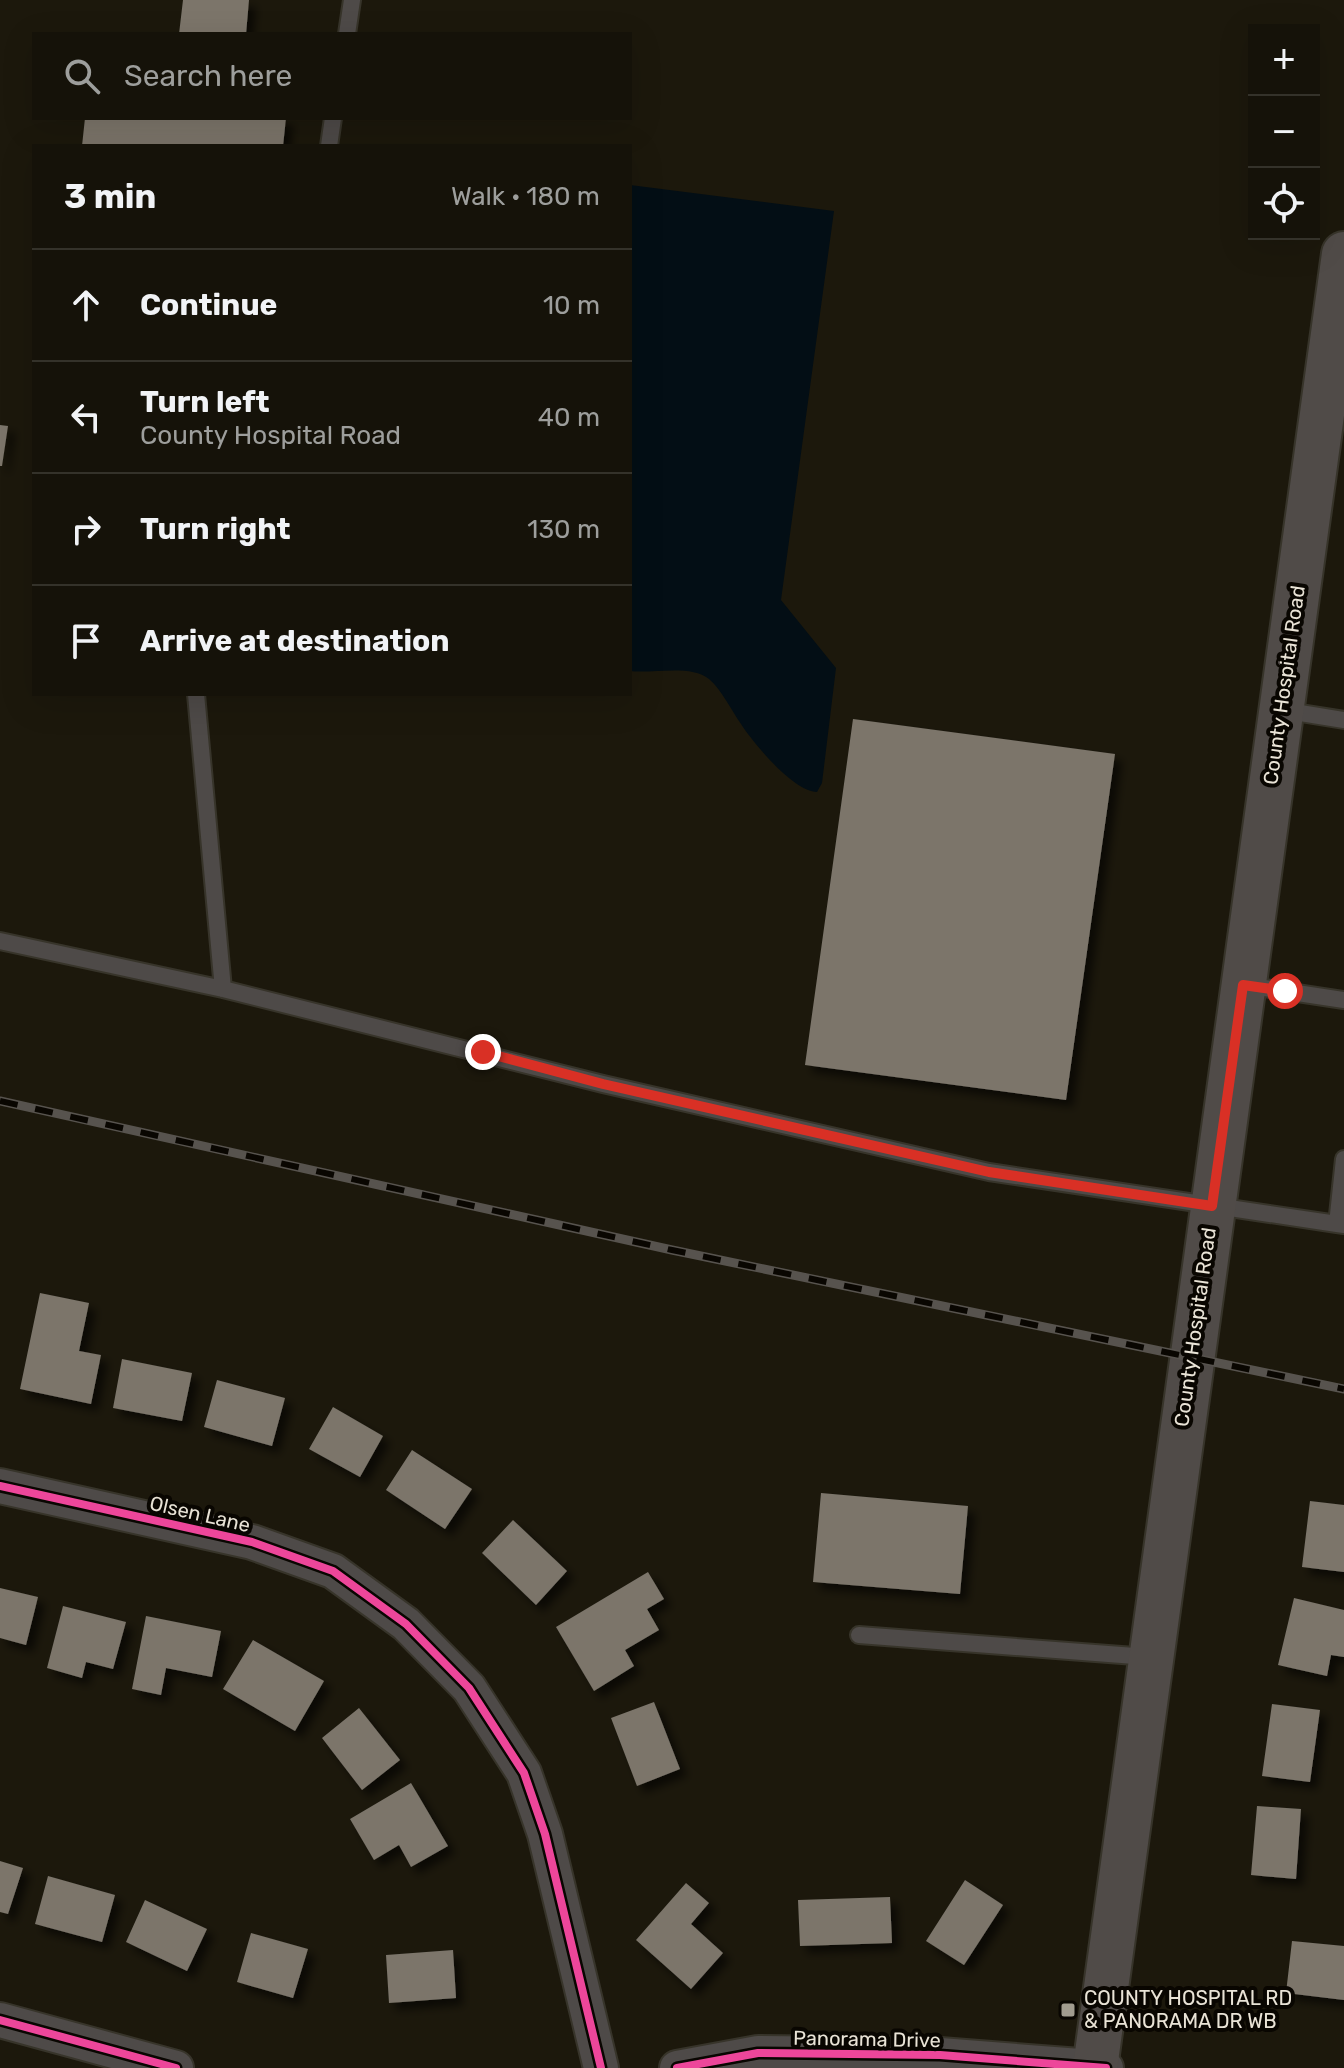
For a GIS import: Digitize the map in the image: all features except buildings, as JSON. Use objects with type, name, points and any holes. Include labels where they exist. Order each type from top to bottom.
[{"type":"main road","name":"County Hospital Road","points":[[1099,2067],[1150,1657],[1342,279]]},
{"type":"street","name":"Olsen Lane","points":[[0,1486],[252,1542],[333,1571],[406,1624],[469,1688],[524,1773],[545,1834],[601,2068]]},
{"type":"street","points":[[0,2020],[176,2068]]},
{"type":"street","name":"Panorama Drive","points":[[677,2068],[758,2053],[940,2055],[1099,2067]]},
{"type":"lane","points":[[347,32],[352,0]]},
{"type":"lane","points":[[329,144],[333,120]]},
{"type":"lane","points":[[196,696],[223,989]]},
{"type":"lane","points":[[1281,710],[1344,720]]},
{"type":"lane","points":[[0,941],[223,989],[603,1084],[989,1172],[1340,1224],[1344,1159]]},
{"type":"lane","points":[[1243,985],[1344,1000]]},
{"type":"lane","points":[[859,1635],[1150,1657]]},
{"type":"shaded area","points":[[632,185],[834,211],[781,600],[836,668],[822,783],[817,792],[797,784],[775,766],[709,679],[701,674],[682,671],[632,671]]},
{"type":"railway","points":[[0,1101],[672,1250],[1344,1389]]},
{"type":"cycle path","points":[[0,1486],[252,1542],[333,1571],[406,1624],[469,1688],[524,1773],[545,1834],[601,2068]]},
{"type":"cycle path","points":[[0,2020],[176,2068]]},
{"type":"cycle path","points":[[677,2068],[758,2053],[940,2055],[1106,2068]]},
{"type":"place","name":"COUNTY HOSPITAL RD & PANORAMA DR WB","points":[[1068,2010]]},
{"type":"route","points":[[483,1052],[603,1084],[989,1172],[1212,1206],[1243,985],[1285,991]]}]
